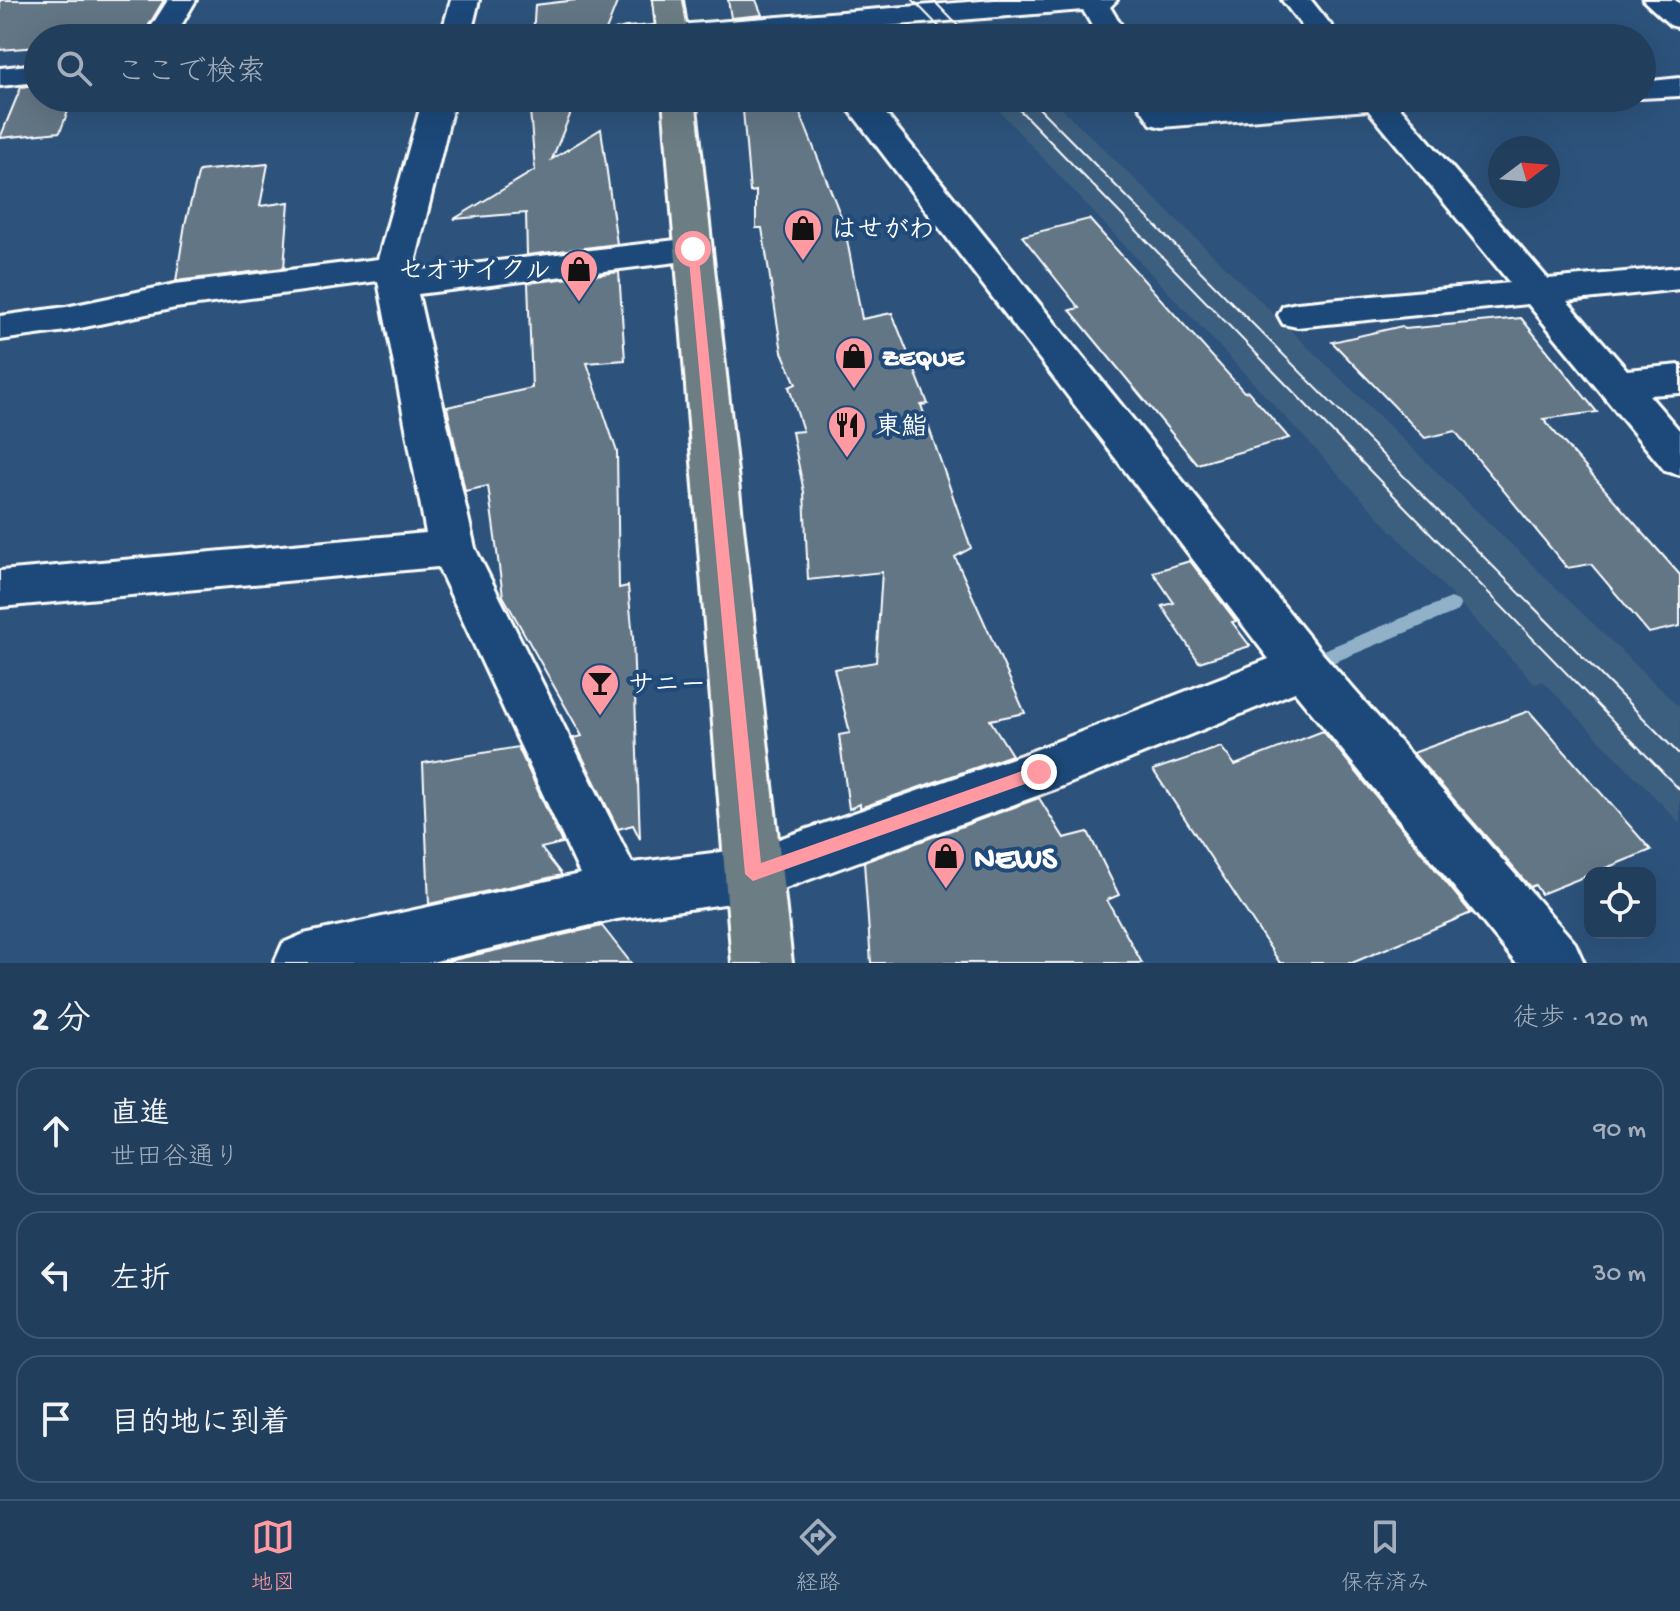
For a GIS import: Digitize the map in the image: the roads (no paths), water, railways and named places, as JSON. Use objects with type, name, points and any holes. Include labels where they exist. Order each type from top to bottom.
[{"type":"main road","points":[[668,0],[671,24]]},
{"type":"main road","points":[[680,112],[762,963]]},
{"type":"street","points":[[167,24],[182,0]]},
{"type":"street","points":[[459,24],[465,0]]},
{"type":"street","points":[[859,24],[1036,2],[1103,0]]},
{"type":"street","points":[[1296,0],[1315,24]]},
{"type":"street","points":[[1657,0],[1680,19]]},
{"type":"street","points":[[1092,1],[1106,24]]},
{"type":"street","points":[[0,77],[24,74]]},
{"type":"street","points":[[1656,89],[1680,87]]},
{"type":"street","points":[[436,112],[395,277],[452,548],[617,892]]},
{"type":"street","points":[[867,112],[1304,667],[1554,963]]},
{"type":"street","points":[[1159,112],[1162,117],[1221,112]]},
{"type":"street","points":[[1387,112],[1680,460]]},
{"type":"street","points":[[0,328],[66,319],[175,296],[693,249]]},
{"type":"street","points":[[1297,315],[1680,278]]},
{"type":"street","points":[[1618,384],[1680,379]]},
{"type":"street","points":[[0,589],[452,548]]},
{"type":"street","points":[[304,963],[617,892],[753,874],[1039,772],[1304,667]]},
{"type":"waterway","points":[[1306,666],[1451,606]]},
{"type":"tram line","points":[[913,0],[936,24]]},
{"type":"tram line","points":[[933,0],[956,24]]},
{"type":"tram line","points":[[1022,112],[1680,790]]},
{"type":"tram line","points":[[1043,112],[1680,755]]},
{"type":"place","name":"はせがわ","points":[[803,262]]},
{"type":"place","name":"セオサイクル","points":[[579,303]]},
{"type":"place","name":"ZEQUE","points":[[854,390]]},
{"type":"place","name":"東鮨","points":[[847,459]]},
{"type":"place","name":"サニー","points":[[600,717]]},
{"type":"place","name":"NEWS","points":[[946,890]]}]
